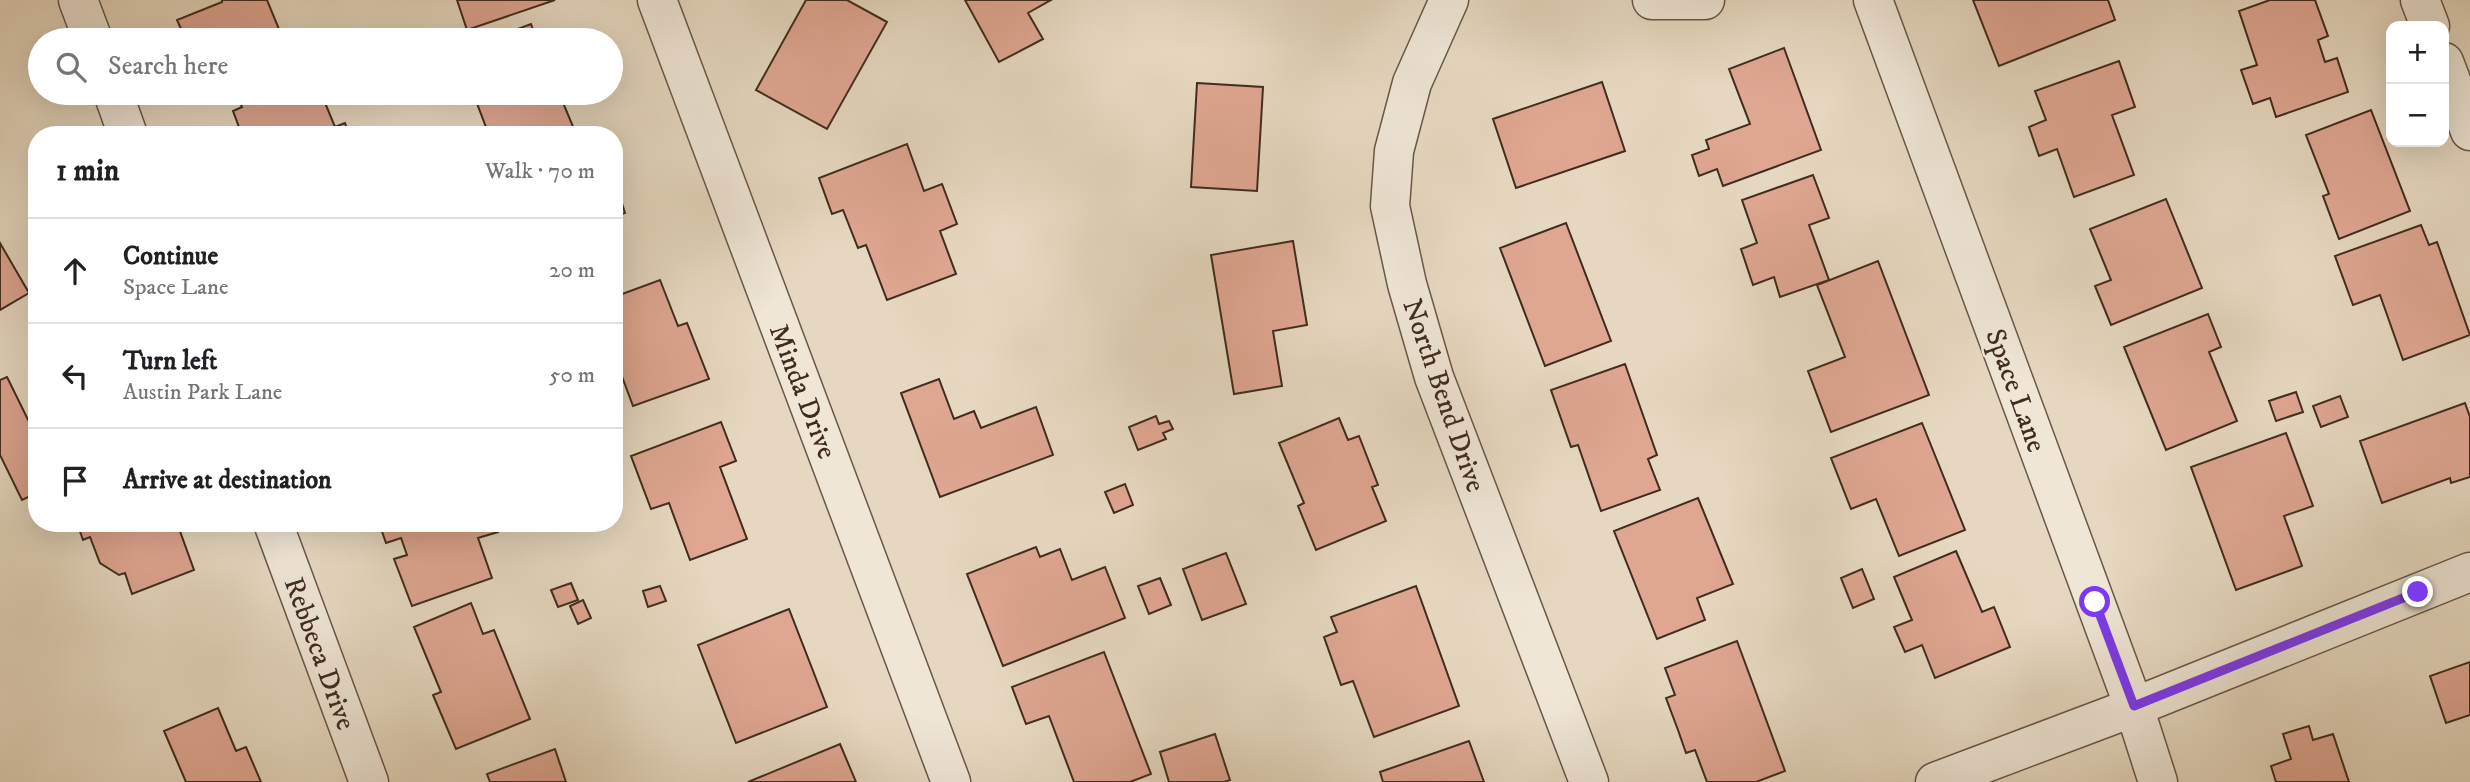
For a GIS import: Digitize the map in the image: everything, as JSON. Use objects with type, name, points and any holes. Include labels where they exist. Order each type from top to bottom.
[{"type":"street","points":[[78,0],[88,28]]},
{"type":"street","name":"Minda Drive","points":[[657,0],[951,782]]},
{"type":"street","name":"North Bend Drive","points":[[1449,0],[1412,83],[1394,151],[1390,206],[1407,284],[1434,377],[1589,782]]},
{"type":"street","points":[[1652,0],[1705,0]]},
{"type":"street","name":"Space Lane","points":[[1873,0],[2134,706],[2158,782]]},
{"type":"street","points":[[2420,0],[2428,21]]},
{"type":"street","points":[[2449,75],[2470,131]]},
{"type":"street","points":[[117,105],[125,126]]},
{"type":"street","name":"Rebbeca Drive","points":[[275,532],[369,782]]},
{"type":"street","points":[[1935,782],[2470,572]]},
{"type":"building","points":[[267,0],[279,28],[181,28],[177,20],[222,2]]},
{"type":"building","points":[[457,0],[555,0],[473,28],[466,28]]},
{"type":"building","points":[[806,0],[847,0],[887,22],[827,129],[756,90]]},
{"type":"building","points":[[965,0],[1051,0],[1028,13],[1043,39],[999,62]]},
{"type":"building","points":[[1973,0],[2108,0],[2115,20],[1999,66]]},
{"type":"building","points":[[2270,0],[2315,0],[2328,36],[2318,40],[2325,62],[2337,58],[2348,92],[2276,117],[2270,98],[2253,104],[2241,70],[2257,65],[2239,11]]},
{"type":"building","points":[[1784,48],[1821,150],[1723,186],[1717,169],[1699,176],[1692,155],[1709,149],[1706,140],[1750,124],[1729,69]]},
{"type":"building","points":[[2119,61],[2135,107],[2112,115],[2134,175],[2074,197],[2057,149],[2039,156],[2029,127],[2046,120],[2035,91]]},
{"type":"building","points":[[1602,82],[1625,151],[1516,188],[1493,119]]},
{"type":"building","points":[[1197,83],[1263,87],[1257,191],[1191,187]]},
{"type":"building","points":[[241,105],[326,105],[335,126],[239,126],[233,111],[242,107]]},
{"type":"building","points":[[478,105],[564,105],[573,126],[486,126]]},
{"type":"building","points":[[2371,110],[2410,211],[2339,239],[2323,196],[2329,194],[2306,135]]},
{"type":"building","points":[[907,144],[924,191],[942,184],[957,224],[940,231],[956,274],[887,300],[866,245],[858,248],[843,210],[832,214],[819,178]]},
{"type":"building","points":[[1813,175],[1829,218],[1809,225],[1829,280],[1780,297],[1774,277],[1753,285],[1741,249],[1757,243],[1742,200]]},
{"type":"building","points":[[2166,199],[2202,288],[2111,325],[2095,286],[2111,280],[2090,229]]},
{"type":"building","points":[[1566,223],[1611,341],[1545,366],[1500,248]]},
{"type":"building","points":[[2421,225],[2429,245],[2437,242],[2470,335],[2403,360],[2380,295],[2353,305],[2335,256]]},
{"type":"building","points":[[1293,241],[1307,325],[1273,331],[1282,386],[1234,394],[1211,255]]},
{"type":"building","points":[[0,243],[28,294],[0,310]]},
{"type":"building","points":[[1878,261],[1929,395],[1831,432],[1808,371],[1845,357],[1817,285]]},
{"type":"building","points":[[660,280],[678,326],[687,323],[709,379],[633,406],[623,379],[623,294]]},
{"type":"building","points":[[2208,314],[2221,347],[2209,352],[2237,421],[2166,450],[2124,347]]},
{"type":"building","points":[[1625,364],[1657,455],[1648,459],[1660,490],[1601,511],[1578,445],[1571,447],[1551,390]]},
{"type":"building","points":[[7,377],[28,420],[28,497],[22,500],[0,455],[0,380]]},
{"type":"building","points":[[939,379],[954,419],[974,411],[981,428],[1036,407],[1053,455],[940,497],[901,393]]},
{"type":"building","points":[[2296,392],[2303,412],[2276,421],[2269,401]]},
{"type":"building","points":[[2340,396],[2348,417],[2321,427],[2313,406]]},
{"type":"building","points":[[2465,403],[2470,417],[2470,477],[2451,483],[2450,478],[2382,503],[2360,441]]},
{"type":"building","points":[[1156,416],[1159,424],[1169,421],[1173,429],[1163,433],[1166,439],[1138,450],[1129,427]]},
{"type":"building","points":[[1339,418],[1348,440],[1359,436],[1378,485],[1372,487],[1386,521],[1316,550],[1298,506],[1304,503],[1279,443]]},
{"type":"building","points":[[721,422],[736,461],[720,467],[747,539],[690,560],[669,503],[651,509],[631,456]]},
{"type":"building","points":[[1922,423],[1965,530],[1899,556],[1876,499],[1851,509],[1831,458]]},
{"type":"building","points":[[2286,433],[2313,506],[2284,516],[2302,566],[2236,590],[2191,467]]},
{"type":"building","points":[[1125,484],[1133,505],[1114,513],[1105,492]]},
{"type":"building","points":[[1698,498],[1733,584],[1697,598],[1705,620],[1657,639],[1614,531]]},
{"type":"building","points":[[80,532],[180,532],[194,570],[132,594],[125,573],[119,575],[100,563],[90,537],[83,540]]},
{"type":"building","points":[[382,532],[498,532],[478,538],[492,578],[412,606],[394,559],[407,555],[401,538],[386,543]]},
{"type":"building","points":[[1036,547],[1040,557],[1060,549],[1072,580],[1105,567],[1125,618],[1003,666],[967,574]]},
{"type":"building","points":[[1956,551],[1982,612],[1994,607],[2010,647],[1935,678],[1922,645],[1905,652],[1894,627],[1912,620],[1894,577]]},
{"type":"building","points":[[1226,553],[1246,604],[1202,620],[1183,569]]},
{"type":"building","points":[[1862,569],[1874,599],[1853,608],[1841,578]]},
{"type":"building","points":[[1160,578],[1171,605],[1149,614],[1138,586]]},
{"type":"building","points":[[571,583],[578,600],[558,607],[551,590]]},
{"type":"building","points":[[660,586],[666,601],[648,607],[643,591]]},
{"type":"building","points":[[1416,586],[1459,706],[1374,737],[1353,681],[1341,685],[1324,637],[1337,632],[1331,617]]},
{"type":"building","points":[[583,600],[591,618],[578,624],[570,606]]},
{"type":"building","points":[[471,603],[483,634],[494,630],[530,719],[456,749],[433,695],[441,692],[414,627]]},
{"type":"building","points":[[789,609],[827,707],[736,743],[698,645]]},
{"type":"building","points":[[1737,641],[1785,771],[1756,782],[1707,782],[1695,750],[1686,753],[1666,698],[1675,695],[1665,668]]},
{"type":"building","points":[[1104,652],[1151,774],[1130,782],[1074,782],[1049,716],[1026,724],[1012,687]]},
{"type":"building","points":[[2470,662],[2470,715],[2446,723],[2430,676]]},
{"type":"building","points":[[218,708],[236,751],[246,747],[261,782],[186,782],[164,731]]},
{"type":"building","points":[[2309,726],[2313,740],[2333,734],[2349,782],[2276,782],[2271,766],[2291,759],[2283,734]]},
{"type":"building","points":[[1215,734],[1230,780],[1169,782],[1160,752]]},
{"type":"building","points":[[1469,741],[1484,782],[1383,782],[1380,772]]},
{"type":"building","points":[[840,744],[856,782],[748,782]]},
{"type":"building","points":[[555,749],[566,782],[490,782],[487,774]]},
{"type":"route","points":[[2095,602],[2134,706],[2418,592]]}]
